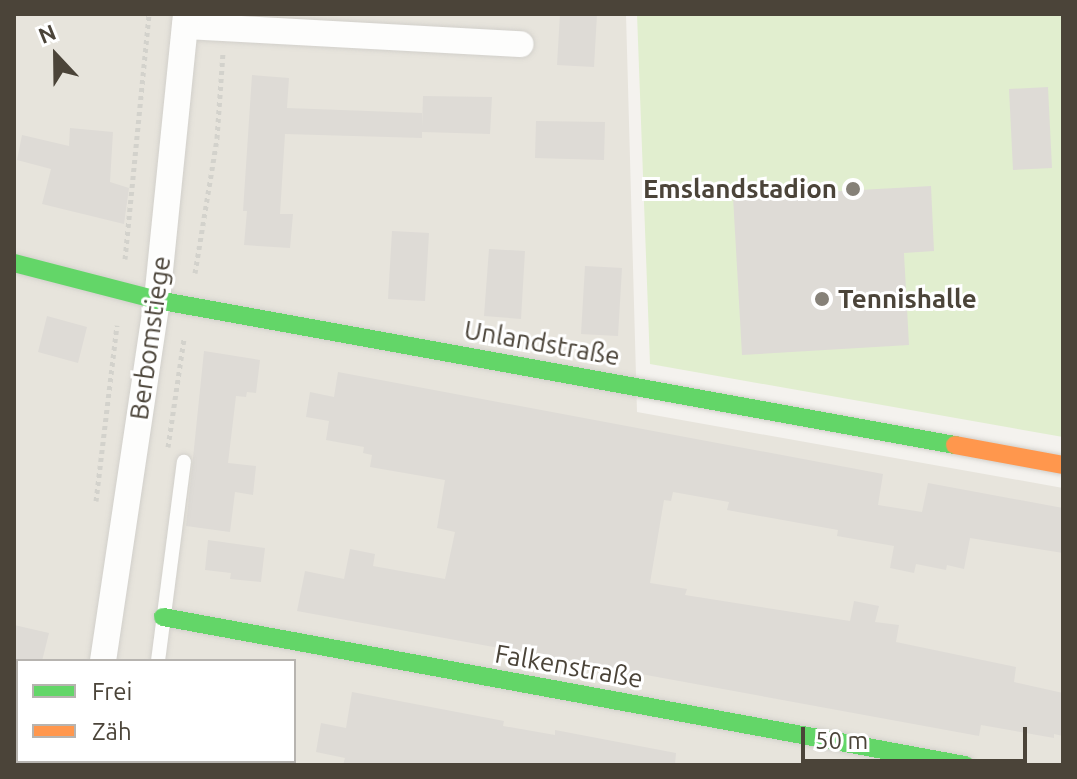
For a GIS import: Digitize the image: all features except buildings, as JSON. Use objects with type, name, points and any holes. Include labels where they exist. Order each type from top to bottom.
[{"type":"street","points":[[185,20],[521,44]]},
{"type":"street","name":"Berbomstiege","points":[[103,659],[157,300],[185,20]]},
{"type":"street","name":"Unlandstraße","points":[[14,263],[157,300],[1063,465]]},
{"type":"street","name":"Falkenstraße","points":[[163,617],[965,765]]},
{"type":"lane","points":[[158,659],[184,462]]},
{"type":"path","name":"Berbomstiege","points":[[95,507],[122,290],[149,14]]},
{"type":"shaded area","points":[[14,14],[626,14],[637,412],[1063,488],[1063,765],[14,765]]},
{"type":"green space","name":"Emslandstadion","points":[[637,14],[1063,14],[1063,437],[650,364]]},
{"type":"traffic: fast","points":[[14,263],[157,300],[955,445]]},
{"type":"traffic: fast","points":[[163,617],[965,765]]},
{"type":"traffic: slow","points":[[955,445],[1063,465]]},
{"type":"place","name":"Emslandstadion","points":[[853,189]]},
{"type":"place","name":"Tennishalle","points":[[822,299]]}]
